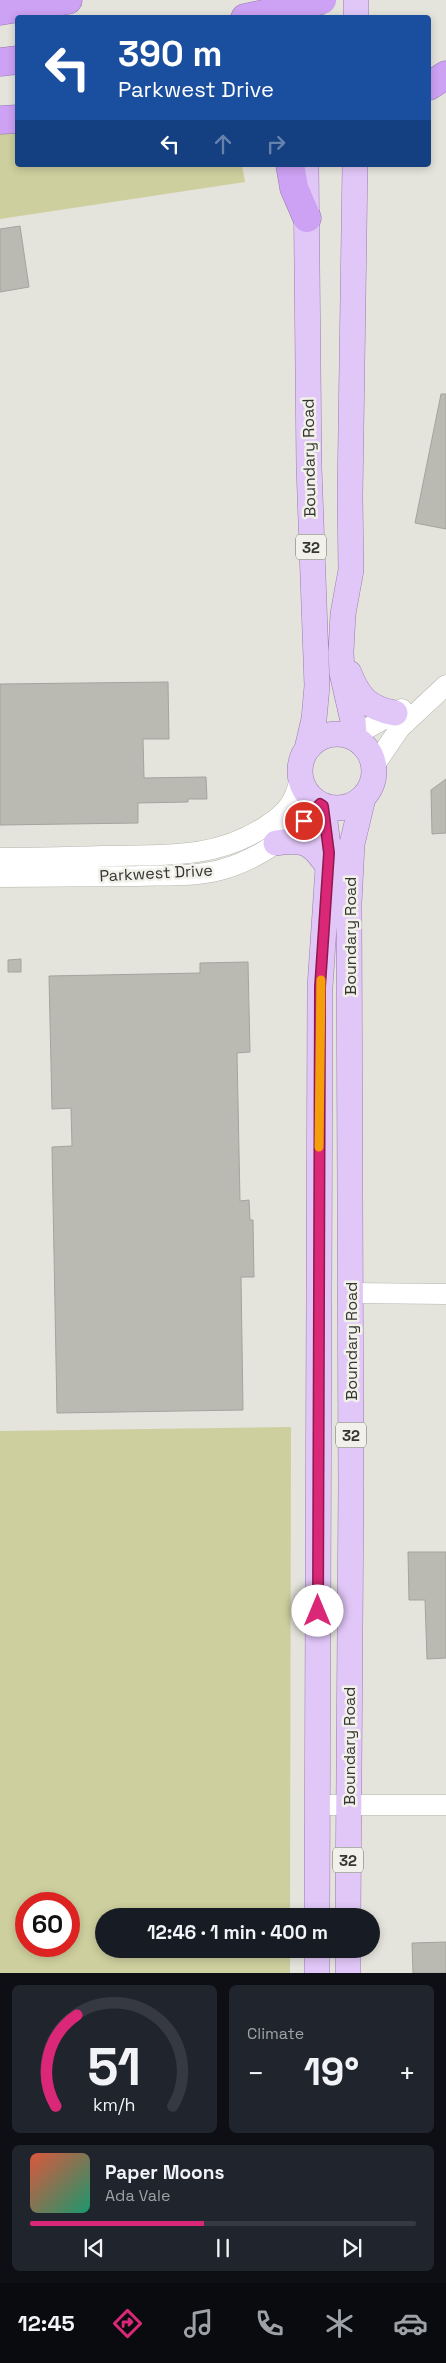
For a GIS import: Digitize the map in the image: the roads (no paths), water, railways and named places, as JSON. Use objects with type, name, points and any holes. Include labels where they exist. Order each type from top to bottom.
[{"type":"highway","points":[[0,12],[68,0]]},
{"type":"highway","points":[[259,15],[322,0]]},
{"type":"highway","points":[[0,62],[15,60]]},
{"type":"highway","points":[[431,75],[446,68]]},
{"type":"highway","points":[[431,85],[446,75]]},
{"type":"highway","points":[[0,120],[15,119]]},
{"type":"highway","points":[[290,167],[294,188],[307,218]]},
{"type":"main road","points":[[306,0],[306,15]]},
{"type":"main road","points":[[356,0],[356,15]]},
{"type":"main road","name":"Boundary Road","points":[[306,167],[309,475],[318,686],[314,719],[307,749]]},
{"type":"main road","name":"32","points":[[355,167],[350,570],[343,614],[340,652],[342,673],[355,738]]},
{"type":"main road","points":[[340,652],[357,691],[365,701],[380,710],[395,713]]},
{"type":"main road","points":[[307,749],[318,738],[332,734],[355,738],[368,749],[374,766]]},
{"type":"main road","name":"32","points":[[300,775],[301,761],[307,749]]},
{"type":"main road","name":"32","points":[[363,798],[373,783],[374,766]]},
{"type":"main road","points":[[300,775],[308,794],[321,805],[343,808],[354,805],[363,798]]},
{"type":"main road","name":"Boundary Road","points":[[348,1908],[351,1293],[350,870],[352,844],[363,798]]},
{"type":"main road","name":"Boundary Road","points":[[317,1908],[320,997],[329,868],[328,840],[321,805]]},
{"type":"main road","points":[[276,843],[295,841],[309,844],[316,850],[329,868]]},
{"type":"main road","points":[[317,1958],[317,1973]]},
{"type":"main road","points":[[348,1958],[348,1973]]},
{"type":"street","points":[[355,738],[395,713],[442,688]]},
{"type":"street","points":[[374,766],[400,728],[442,688]]},
{"type":"street","name":"Parkwest Drive","points":[[0,858],[179,855],[219,849],[252,835],[288,810],[298,789],[300,775]]},
{"type":"street","name":"Parkwest Drive","points":[[0,877],[180,875],[208,872],[248,860],[276,843],[321,805]]},
{"type":"street","points":[[351,1293],[446,1294]]},
{"type":"street","points":[[317,1805],[446,1805]]}]
